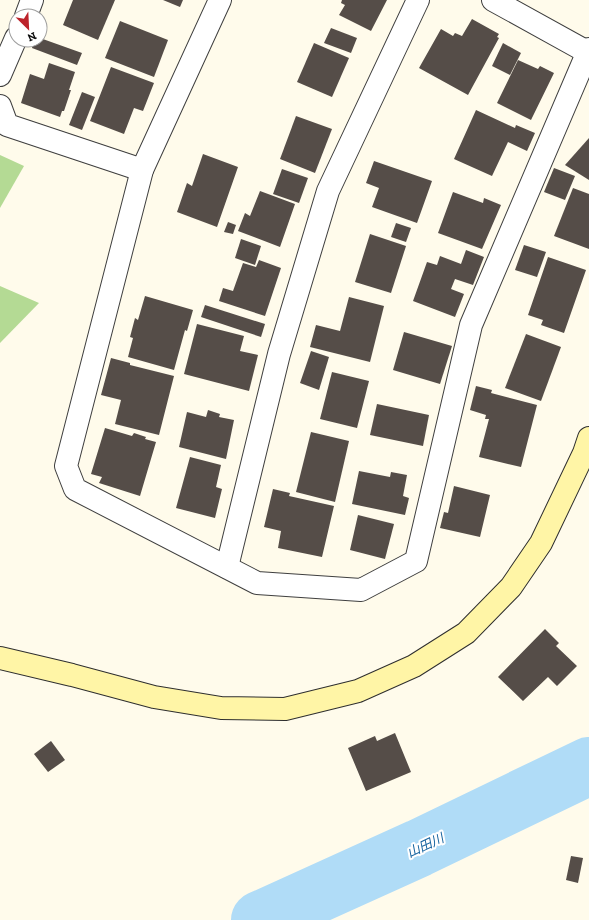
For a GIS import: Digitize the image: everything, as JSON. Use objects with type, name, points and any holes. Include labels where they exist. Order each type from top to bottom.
[{"type":"street","points":[[220,0],[142,170],[66,466],[75,489],[257,582],[361,590],[416,561],[471,325],[588,51],[493,0]]},
{"type":"street","points":[[228,567],[279,354],[328,191],[418,0]]},
{"type":"street","points":[[0,75],[12,48]]},
{"type":"street","points":[[0,106],[7,125],[142,170]]},
{"type":"street","points":[[0,658],[154,697],[221,708],[285,709],[358,691],[414,666],[466,634],[510,587],[541,544],[584,453],[589,438]]},
{"type":"green space","points":[[0,155],[24,166],[0,208]]},
{"type":"green space","points":[[0,286],[39,303],[0,343]]},
{"type":"building","points":[[73,0],[115,0],[98,40],[63,25]]},
{"type":"building","points":[[163,0],[183,0],[180,7]]},
{"type":"building","points":[[342,0],[387,0],[371,31],[339,15],[345,5],[341,3]]},
{"type":"building","points":[[472,19],[499,34],[497,37],[499,38],[468,95],[419,68],[441,29],[453,36],[455,33],[462,36]]},
{"type":"building","points":[[120,21],[168,40],[154,77],[105,58]]},
{"type":"building","points":[[331,28],[357,38],[351,53],[324,43]]},
{"type":"building","points":[[48,41],[82,53],[77,65],[32,48],[48,48]]},
{"type":"building","points":[[314,43],[349,58],[332,97],[297,82]]},
{"type":"building","points":[[503,43],[521,53],[510,75],[492,66]]},
{"type":"building","points":[[518,60],[538,69],[540,66],[554,73],[531,120],[497,103]]},
{"type":"building","points":[[49,63],[75,72],[64,111],[62,111],[60,117],[21,103],[30,74],[44,79]]},
{"type":"building","points":[[111,67],[154,83],[143,111],[134,108],[124,134],[90,121]]},
{"type":"building","points":[[82,92],[95,97],[82,130],[69,125]]},
{"type":"building","points":[[476,110],[515,128],[516,125],[535,133],[527,151],[508,142],[492,176],[454,159]]},
{"type":"building","points":[[296,116],[332,129],[315,173],[280,159]]},
{"type":"building","points":[[589,138],[589,180],[565,165]]},
{"type":"building","points":[[203,154],[238,167],[217,227],[177,212],[187,183],[192,186]]},
{"type":"building","points":[[374,161],[432,181],[417,223],[372,207],[379,188],[366,183]]},
{"type":"building","points":[[554,168],[575,176],[565,200],[544,192]]},
{"type":"building","points":[[282,169],[308,178],[299,203],[273,194]]},
{"type":"building","points":[[573,188],[589,194],[589,249],[554,236]]},
{"type":"building","points":[[260,191],[295,204],[280,247],[238,231],[245,213],[250,216]]},
{"type":"building","points":[[453,192],[483,203],[484,198],[501,205],[482,249],[438,233]]},
{"type":"building","points":[[228,222],[236,225],[233,234],[224,232]]},
{"type":"building","points":[[396,223],[411,228],[406,242],[391,237]]},
{"type":"building","points":[[370,234],[406,246],[391,293],[355,282]]},
{"type":"building","points":[[241,239],[261,246],[255,265],[235,258]]},
{"type":"building","points":[[524,245],[546,252],[537,277],[515,270]]},
{"type":"building","points":[[466,250],[484,257],[473,285],[455,279],[451,289],[464,294],[455,317],[413,301],[427,262],[437,265],[440,256],[461,264]]},
{"type":"building","points":[[548,257],[586,270],[564,333],[541,325],[543,320],[528,315]]},
{"type":"building","points":[[259,260],[281,268],[265,316],[219,301],[223,288],[233,291],[243,263],[256,267]]},
{"type":"building","points":[[145,296],[193,310],[187,331],[185,330],[174,370],[128,357],[133,338],[130,337],[135,318],[138,320]]},
{"type":"building","points":[[349,297],[384,306],[370,362],[310,347],[316,325],[340,331]]},
{"type":"building","points":[[205,305],[265,324],[261,337],[201,317]]},
{"type":"building","points":[[197,324],[244,336],[240,351],[258,355],[249,391],[184,374]]},
{"type":"building","points":[[404,332],[452,346],[440,384],[393,370]]},
{"type":"building","points":[[526,334],[561,347],[541,401],[505,388]]},
{"type":"building","points":[[311,351],[329,357],[319,390],[300,383]]},
{"type":"building","points":[[111,358],[130,363],[130,365],[174,376],[159,435],[115,424],[121,400],[101,395]]},
{"type":"building","points":[[332,372],[369,381],[357,428],[320,419]]},
{"type":"building","points":[[476,386],[492,390],[491,393],[537,405],[521,467],[479,457],[489,419],[485,419],[486,415],[470,410]]},
{"type":"building","points":[[377,404],[429,415],[423,446],[370,435]]},
{"type":"building","points":[[208,410],[220,414],[219,417],[234,420],[226,459],[179,447],[187,412],[206,417]]},
{"type":"building","points":[[105,428],[132,436],[134,433],[146,437],[145,439],[156,442],[140,496],[99,483],[102,477],[91,474]]},
{"type":"building","points":[[311,432],[349,441],[335,502],[296,492]]},
{"type":"building","points":[[190,457],[221,465],[216,487],[222,489],[215,518],[176,508]]},
{"type":"building","points":[[359,471],[390,477],[391,472],[407,475],[403,496],[409,498],[405,515],[352,504]]},
{"type":"building","points":[[454,486],[490,495],[480,537],[440,528],[444,512],[448,513]]},
{"type":"building","points":[[273,489],[290,493],[289,496],[334,506],[322,557],[278,548],[281,531],[264,527]]},
{"type":"building","points":[[358,515],[394,524],[385,559],[350,550]]},
{"type":"building","points":[[545,629],[559,643],[556,646],[577,666],[557,686],[548,677],[523,701],[498,677]]},
{"type":"building","points":[[395,733],[411,772],[366,791],[348,748],[375,736],[377,741]]},
{"type":"building","points":[[51,741],[65,760],[48,772],[34,754]]},
{"type":"building","points":[[571,856],[583,858],[578,883],[566,880]]},
{"type":"waterway","name":"山田川","points":[[260,920],[419,848],[589,766]]}]
